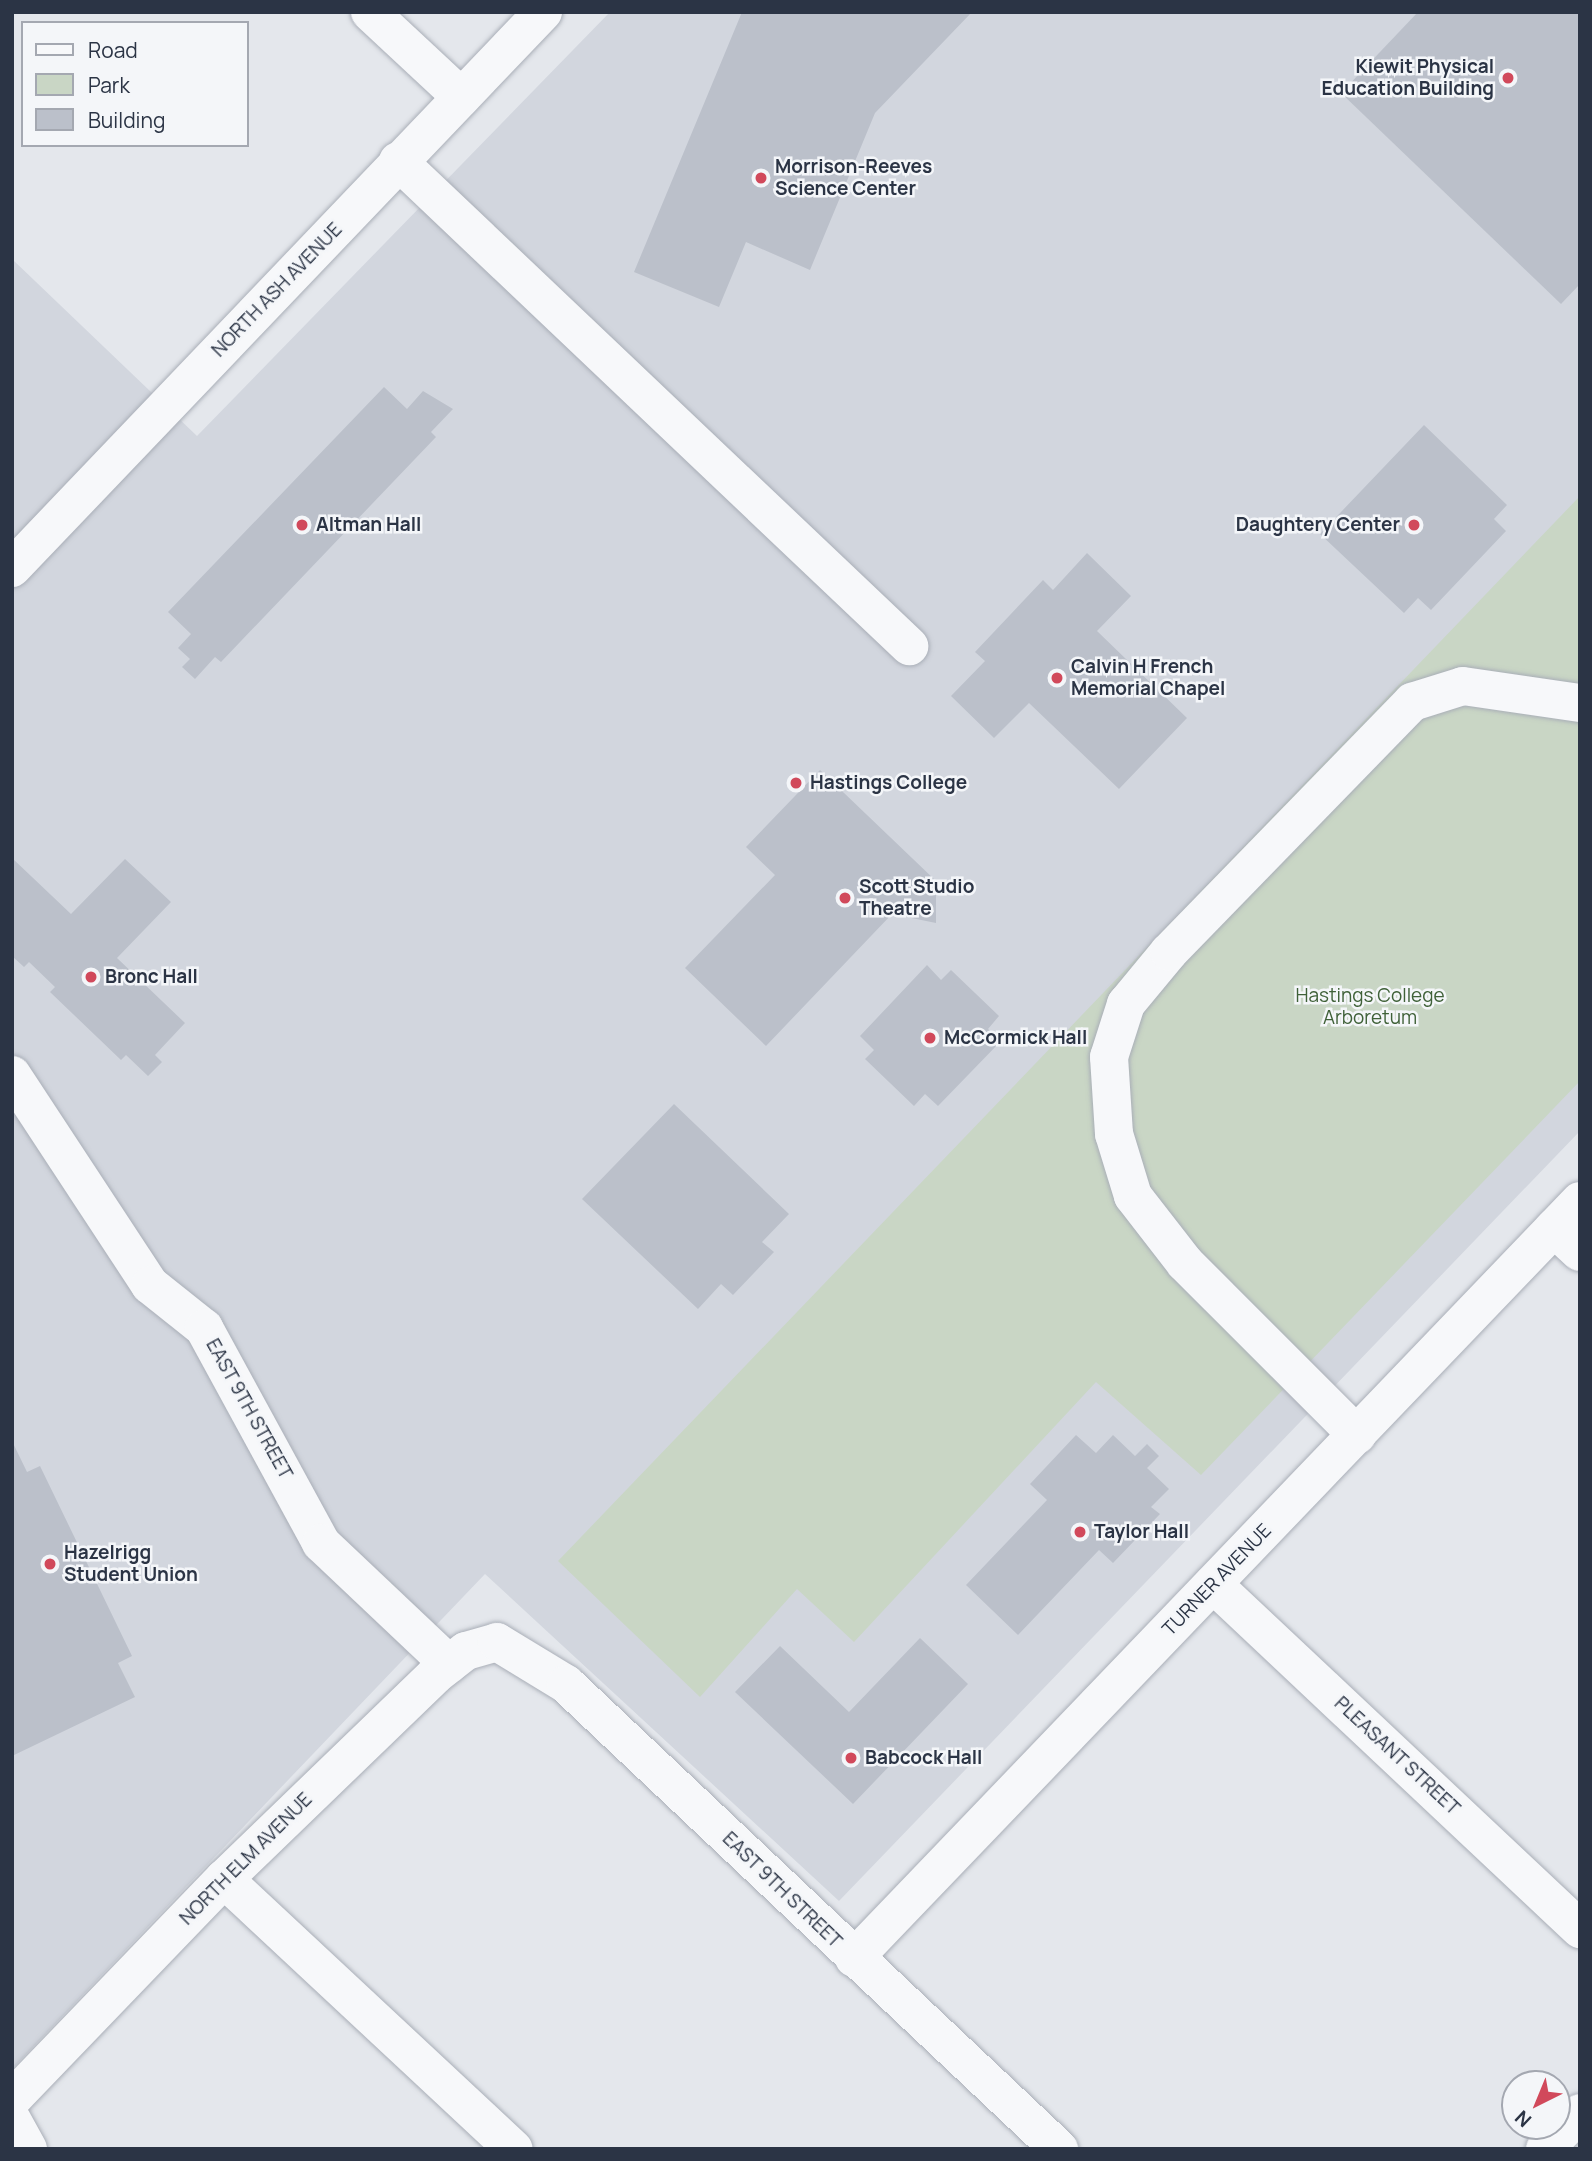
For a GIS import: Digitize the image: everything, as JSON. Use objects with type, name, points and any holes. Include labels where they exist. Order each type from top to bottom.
[{"type":"street","points":[[370,12],[461,97]]},
{"type":"street","name":"NORTH ASH AVENUE","points":[[12,568],[542,12]]},
{"type":"street","points":[[398,162],[909,646]]},
{"type":"street","points":[[1357,1435],[1185,1263],[1133,1196],[1114,1134],[1114,1043],[1126,1004],[1169,952],[1412,702],[1463,686],[1580,703]]},
{"type":"street","name":"EAST 9TH STREET","points":[[12,1075],[150,1285],[204,1328],[321,1543],[449,1664]]},
{"type":"street","name":"TURNER AVENUE","points":[[854,1958],[1357,1435],[1571,1227]]},
{"type":"street","name":"PLEASANT STREET","points":[[1213,1584],[1580,1929]]},
{"type":"street","name":"EAST 9TH STREET","points":[[497,1643],[566,1684],[1059,2149]]},
{"type":"street","name":"NORTH ELM AVENUE","points":[[12,2099],[224,1879],[449,1664],[466,1650],[497,1643]]},
{"type":"street","points":[[224,1879],[514,2149]]},
{"type":"street","points":[[1545,2149],[1580,2113]]},
{"type":"street","points":[[12,2120],[28,2149]]},
{"type":"shaded area","name":"Hastings College","points":[[610,12],[1580,12],[1580,1131],[839,1901],[485,1574],[12,2069],[12,259],[197,436]]},
{"type":"green space","name":"Hastings College Arboretum","points":[[1580,496],[1580,1081],[1201,1475],[1096,1382],[854,1642],[797,1589],[700,1697],[558,1561]]},
{"type":"building","name":"Morrison-Reeves Science Center","points":[[742,12],[972,12],[875,113],[810,270],[746,242],[719,307],[634,272]]},
{"type":"building","points":[[1418,12],[1580,12],[1580,284],[1561,304],[1341,93]]},
{"type":"building","name":"Altman Hall","points":[[384,387],[407,409],[423,391],[453,409],[431,432],[436,437],[221,662],[215,657],[195,679],[182,667],[190,659],[178,648],[191,634],[168,612]]},
{"type":"building","name":"Daughtery Center","points":[[1424,425],[1507,505],[1494,519],[1506,531],[1431,610],[1418,598],[1404,613],[1320,534]]},
{"type":"building","name":"Calvin H French Memorial Chapel","points":[[1087,553],[1131,596],[1097,631],[1187,718],[1119,789],[1029,703],[994,738],[951,696],[985,661],[975,652],[1043,580],[1053,590]]},
{"type":"building","name":"Scott Studio Theatre","points":[[820,770],[936,881],[936,923],[892,914],[766,1046],[685,968],[775,875],[746,847]]},
{"type":"building","name":"Bronc Hall","points":[[12,858],[71,914],[125,859],[171,902],[117,958],[185,1023],[155,1055],[162,1062],[148,1076],[126,1055],[121,1060],[50,992],[55,987],[29,962],[24,967],[12,956]]},
{"type":"building","name":"McCormick Hall","points":[[927,965],[941,980],[951,970],[999,1016],[988,1029],[1001,1041],[938,1106],[925,1094],[914,1106],[865,1059],[874,1050],[860,1036]]},
{"type":"building","points":[[674,1104],[789,1214],[762,1242],[774,1252],[733,1295],[721,1284],[698,1309],[582,1199]]},
{"type":"building","name":"Taylor Hall","points":[[1076,1435],[1096,1453],[1113,1435],[1135,1456],[1147,1444],[1159,1456],[1147,1468],[1169,1489],[1151,1507],[1160,1514],[1113,1563],[1099,1550],[1018,1635],[966,1585],[1047,1500],[1030,1484]]},
{"type":"building","name":"Hazelrigg Student Union","points":[[12,1441],[27,1472],[40,1466],[132,1656],[118,1663],[135,1697],[12,1756]]},
{"type":"building","name":"Babcock Hall","points":[[920,1638],[968,1684],[853,1804],[735,1692],[780,1646],[849,1712]]},
{"type":"place","name":"Kiewit Physical Education Building","points":[[1508,78]]},
{"type":"place","name":"Morrison-Reeves Science Center","points":[[761,178]]},
{"type":"place","name":"Altman Hall","points":[[302,525]]},
{"type":"place","name":"Daughtery Center","points":[[1414,525]]},
{"type":"place","name":"Calvin H French Memorial Chapel","points":[[1057,678]]},
{"type":"place","name":"Hastings College","points":[[796,783]]},
{"type":"place","name":"Scott Studio Theatre","points":[[845,898]]},
{"type":"place","name":"Bronc Hall","points":[[91,977]]},
{"type":"place","name":"McCormick Hall","points":[[930,1038]]},
{"type":"place","name":"Taylor Hall","points":[[1080,1532]]},
{"type":"place","name":"Hazelrigg Student Union","points":[[50,1564]]},
{"type":"place","name":"Babcock Hall","points":[[851,1758]]}]
